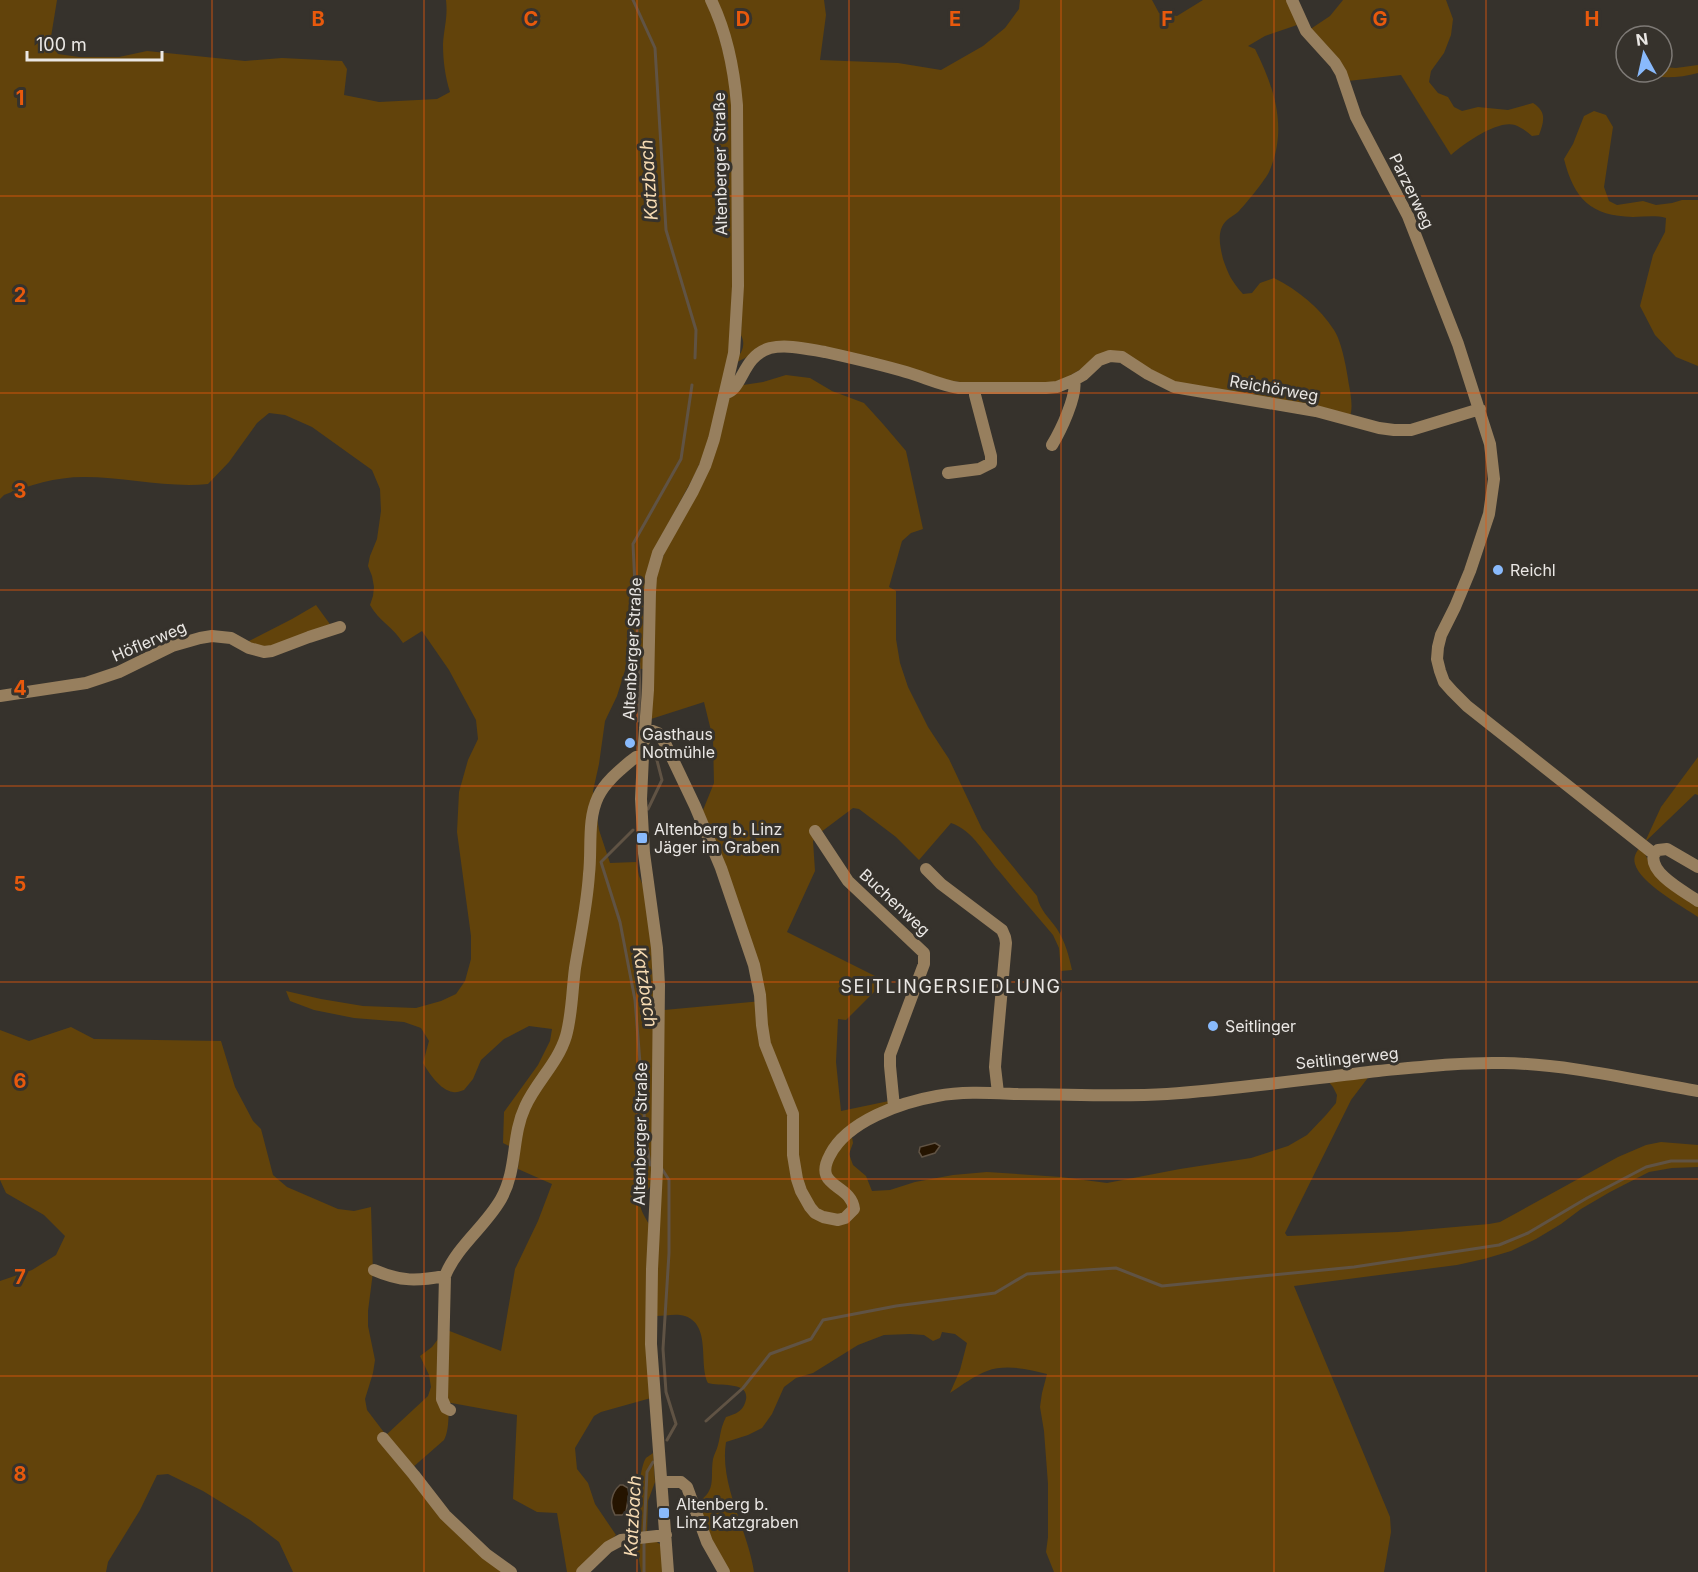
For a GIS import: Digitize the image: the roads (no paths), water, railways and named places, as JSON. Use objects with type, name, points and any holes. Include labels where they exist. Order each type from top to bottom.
[{"type":"street","name":"Altenberger Straße","points":[[668,1572],[651,1344],[657,1170],[659,985],[657,948],[642,838],[641,800],[649,678],[650,592],[653,570],[662,545],[705,466],[726,393],[734,353],[737,319],[737,105],[731,57],[721,23],[711,0]]},
{"type":"street","name":"Parzerweg","points":[[1292,0],[1306,31],[1341,73],[1356,117],[1408,216],[1438,291],[1488,436],[1493,462],[1494,494],[1490,514],[1474,561],[1441,635],[1437,653],[1444,682],[1467,706],[1654,854]]},
{"type":"street","name":"Reichörweg","points":[[726,393],[733,389],[752,357],[764,350],[782,346],[872,362],[945,386],[975,388],[1057,387],[1083,375],[1099,360],[1110,356],[1122,357],[1174,387],[1316,411],[1394,430],[1412,430],[1480,409]]},
{"type":"street","points":[[1052,445],[1075,389],[1074,380]]},
{"type":"street","points":[[948,473],[979,469],[991,463],[975,388]]},
{"type":"street","name":"Höflerweg","points":[[0,696],[86,683],[119,672],[172,646],[200,638],[212,636],[231,638],[249,648],[264,652],[340,627]]},
{"type":"street","name":"Seitlingerweg","points":[[645,728],[658,733],[665,742],[721,868],[757,979],[765,1044],[793,1113],[793,1155],[797,1179],[805,1199],[815,1213],[822,1217],[838,1220],[845,1218],[854,1209],[851,1198],[826,1177],[826,1164],[835,1147],[844,1137],[894,1107],[937,1096],[998,1093],[1168,1094],[1472,1063],[1549,1066],[1698,1091]]},
{"type":"street","points":[[450,1410],[446,1408],[442,1399],[446,1276],[450,1264],[502,1197],[513,1166],[518,1130],[525,1106],[563,1045],[567,1034],[587,899],[591,830],[597,799],[605,786],[632,760],[643,756]]},
{"type":"street","name":"Buchenweg","points":[[814,831],[848,881],[924,953],[924,964],[890,1055],[894,1107]]},
{"type":"street","points":[[1698,867],[1667,849],[1659,850],[1654,854],[1656,868],[1663,876],[1698,901]]},
{"type":"street","points":[[926,869],[941,884],[1002,930],[1005,937],[995,1061],[998,1093]]},
{"type":"street","points":[[374,1270],[409,1281],[446,1276]]},
{"type":"street","points":[[382,1438],[445,1515],[486,1554],[511,1572]]},
{"type":"street","points":[[662,1482],[681,1482],[687,1487],[707,1542],[724,1572]]},
{"type":"street","points":[[582,1572],[608,1547],[621,1540],[666,1535]]},
{"type":"waterway","name":"Katzbach","points":[[633,0],[655,48],[666,230],[696,330],[695,358]]},
{"type":"waterway","name":"Katzbach","points":[[638,721],[640,690],[633,544],[681,459],[692,385]]},
{"type":"waterway","name":"Katzbach","points":[[648,809],[662,780],[653,745]]},
{"type":"waterway","name":"Katzbach","points":[[633,830],[601,862],[620,922],[635,1000],[650,1165]]},
{"type":"waterway","points":[[706,1421],[743,1388],[770,1354],[811,1339],[823,1320],[896,1306],[995,1293],[1027,1274],[1116,1268],[1162,1286],[1354,1267],[1499,1245],[1528,1233],[1646,1167],[1671,1161],[1698,1161]]},
{"type":"waterway","name":"Katzbach","points":[[662,1169],[669,1180],[669,1253],[663,1349],[666,1392],[676,1424],[667,1440]]},
{"type":"waterway","name":"Katzbach","points":[[644,1533],[647,1472],[653,1462]]},
{"type":"waterway","name":"Katzbach","points":[[644,1540],[644,1572]]},
{"type":"place","name":"Reichl","points":[[1498,570]]},
{"type":"place","name":"Gasthaus Notmühle","points":[[630,743]]},
{"type":"place","name":"Altenberg b. Linz Jäger im Graben","points":[[642,838]]},
{"type":"place","name":"Seitlinger","points":[[1213,1026]]},
{"type":"place","name":"Altenberg b. Linz Katzgraben","points":[[664,1513]]},
{"type":"district","name":"SEITLINGERSIEDLUNG","points":[[951,987]]}]
